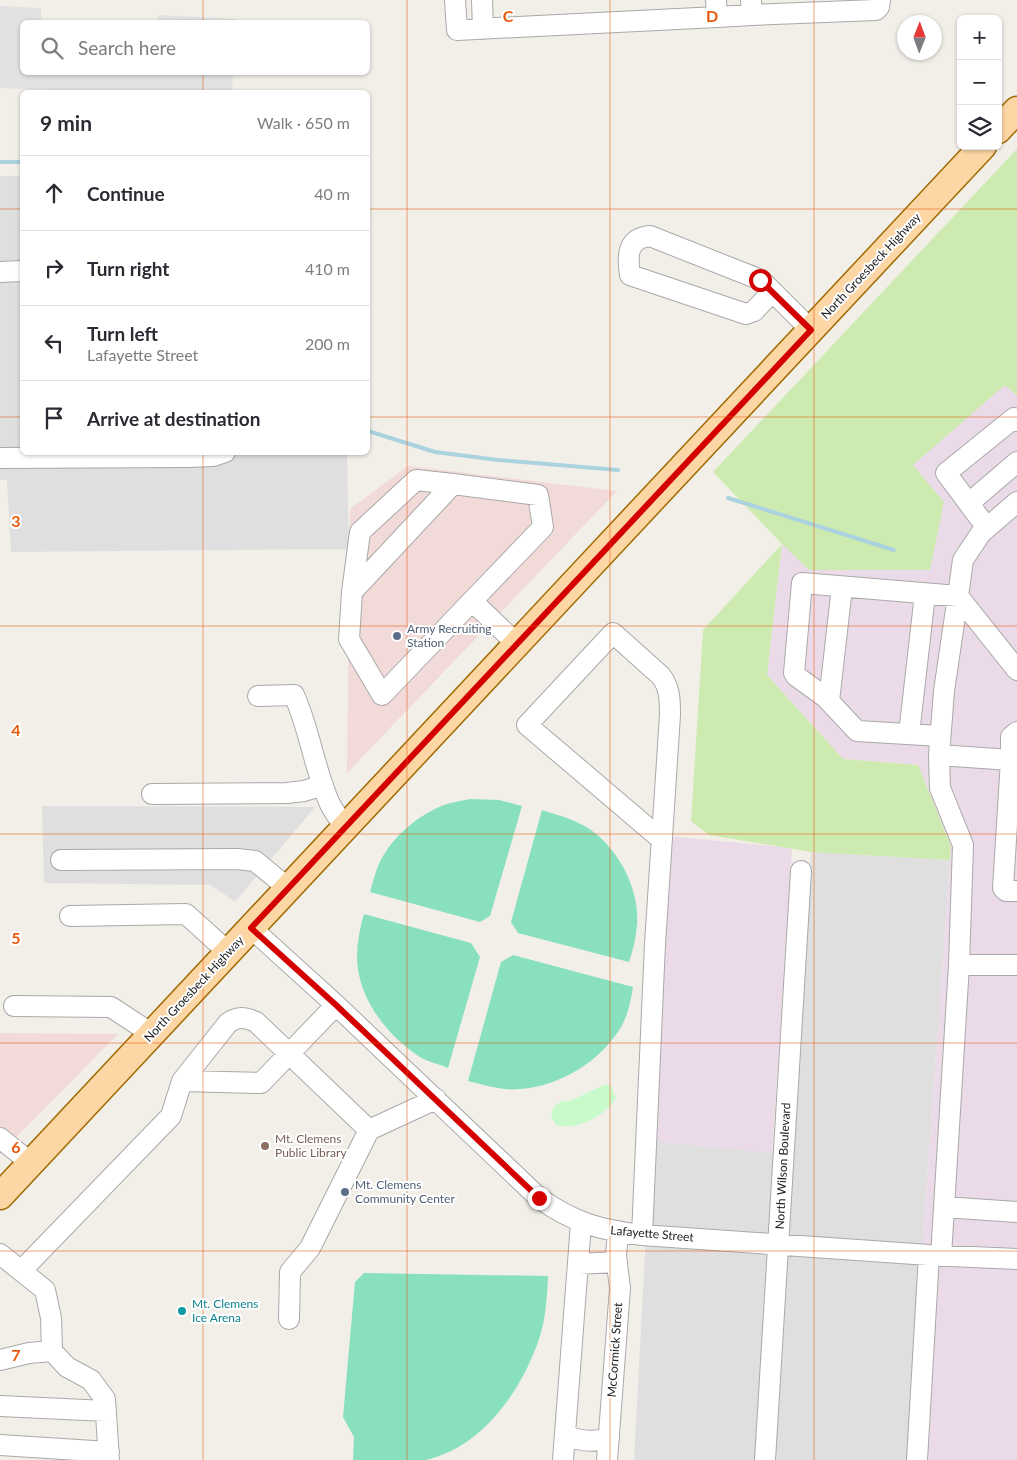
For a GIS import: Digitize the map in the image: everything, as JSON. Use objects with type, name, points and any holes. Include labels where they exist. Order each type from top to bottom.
[{"type":"main road","points":[[1002,126],[1017,110]]},
{"type":"main road","name":"North Groesbeck Highway","points":[[0,1196],[979,150]]},
{"type":"street","points":[[455,0],[457,30],[716,9],[876,10],[879,7],[880,0]]},
{"type":"street","points":[[482,0],[483,29]]},
{"type":"street","points":[[772,292],[754,311],[746,314],[630,275],[627,260],[632,244],[640,237],[650,236],[760,280],[811,330]]},
{"type":"street","points":[[0,272],[20,271]]},
{"type":"street","points":[[987,528],[946,474],[1014,418],[1017,421]]},
{"type":"street","points":[[0,458],[188,457],[217,455]]},
{"type":"street","points":[[969,503],[1017,462]]},
{"type":"street","points":[[416,480],[453,484],[538,495],[543,527],[382,695],[349,639],[352,592],[360,532],[416,480]]},
{"type":"street","points":[[352,592],[453,484]]},
{"type":"street","points":[[917,1460],[935,1256],[944,1207],[959,964],[963,845],[940,788],[940,746],[944,691],[963,560],[981,533],[1017,502]]},
{"type":"street","points":[[1011,760],[940,746],[909,734],[857,731],[829,701],[794,673],[802,584],[958,596],[1017,670]]},
{"type":"street","points":[[829,701],[842,587]]},
{"type":"street","points":[[909,734],[925,594]]},
{"type":"street","points":[[472,601],[517,644]]},
{"type":"street","points":[[642,1235],[655,954],[670,715],[669,690],[661,676],[613,633],[527,725],[662,840]]},
{"type":"street","points":[[258,696],[294,695],[302,713],[330,805],[345,827]]},
{"type":"street","points":[[1017,732],[1011,737],[1003,888],[1006,891],[1017,891]]},
{"type":"street","points":[[152,794],[287,793],[304,791],[324,785]]},
{"type":"street","points":[[61,860],[237,858],[255,861],[288,888]]},
{"type":"street","name":"North Wilson Boulevard","points":[[765,1460],[801,871]]},
{"type":"street","points":[[70,916],[186,914],[228,952]]},
{"type":"street","name":"Lafayette Street","points":[[251,928],[336,1005],[539,1198],[566,1216],[581,1223],[618,1232],[642,1235],[935,1256],[1017,1259]]},
{"type":"street","points":[[959,964],[1017,965]]},
{"type":"street","points":[[182,1082],[261,1083],[336,1005]]},
{"type":"street","points":[[14,1006],[111,1007],[152,1034]]},
{"type":"street","points":[[21,1272],[171,1116],[182,1082],[228,1023],[235,1018],[246,1018],[256,1022],[369,1130]]},
{"type":"street","points":[[289,1319],[290,1272],[310,1248],[369,1130],[436,1099]]},
{"type":"street","points":[[0,1138],[31,1163]]},
{"type":"street","points":[[944,1207],[1017,1212]]},
{"type":"street","points":[[563,1460],[581,1223]]},
{"type":"street","name":"McCormick Street","points":[[607,1460],[620,1288],[616,1262],[618,1232]]},
{"type":"street","points":[[0,1254],[44,1290],[51,1318],[52,1351],[67,1367],[90,1380],[106,1399],[109,1456],[0,1445]]},
{"type":"street","points":[[578,1264],[616,1262]]},
{"type":"street","points":[[0,1360],[29,1353],[52,1351]]},
{"type":"street","points":[[0,1406],[106,1411]]},
{"type":"street","points":[[565,1435],[588,1441],[599,1441],[609,1438]]},
{"type":"shaded area","points":[[0,6],[41,8],[41,20],[20,20],[20,75],[233,75],[232,90],[48,90],[0,88]]},
{"type":"shaded area","points":[[158,15],[235,19],[235,20],[158,20]]},
{"type":"shaded area","points":[[0,176],[20,176],[20,455],[347,455],[349,549],[11,552],[7,480],[0,480]]},
{"type":"shaded area","points":[[1017,345],[1017,1460],[907,1460],[951,846],[918,765],[843,759],[767,675],[782,544]]},
{"type":"shaded area","points":[[408,466],[617,491],[347,773],[350,509]]},
{"type":"shaded area","points":[[42,806],[315,807],[235,902],[211,885],[44,883]]},
{"type":"shaded area","points":[[667,836],[792,848],[772,1153],[651,1141]]},
{"type":"shaded area","points":[[811,852],[950,860],[907,1460],[634,1460],[651,1141],[792,1154]]},
{"type":"shaded area","points":[[0,1033],[118,1034],[0,1154]]},
{"type":"green space","points":[[1017,149],[1017,396],[1005,385],[913,465],[944,502],[930,570],[809,570],[713,472]]},
{"type":"green space","points":[[782,544],[767,675],[843,759],[918,765],[951,846],[950,860],[811,852],[709,835],[691,821],[703,630]]},
{"type":"green space","points":[[470,799],[499,800],[522,806],[490,916],[480,922],[370,892],[382,857],[403,831],[435,809],[447,804]]},
{"type":"green space","points":[[542,810],[570,819],[595,833],[621,863],[632,887],[637,912],[636,935],[629,962],[518,933],[511,922]]},
{"type":"green space","points":[[364,914],[471,943],[480,957],[448,1068],[423,1059],[396,1038],[376,1014],[368,1000],[358,971],[357,956]]},
{"type":"green space","points":[[513,955],[633,987],[621,1027],[602,1051],[590,1061],[578,1070],[550,1083],[535,1087],[507,1089],[468,1081],[501,962]]},
{"type":"green space","points":[[606,1084],[611,1086],[616,1098],[605,1111],[581,1124],[572,1126],[556,1125],[551,1116],[553,1108],[560,1102],[572,1100]]},
{"type":"green space","points":[[364,1273],[548,1276],[542,1329],[533,1356],[523,1376],[498,1413],[483,1429],[465,1443],[447,1453],[426,1460],[353,1460],[354,1437],[343,1417],[355,1282]]},
{"type":"waterway","points":[[0,162],[20,162]]},
{"type":"waterway","points":[[370,432],[435,452],[498,460],[618,470]]},
{"type":"waterway","points":[[728,498],[894,550]]},
{"type":"place","name":"Army Recruiting Station","points":[[397,636]]},
{"type":"place","name":"Mt. Clemens Public Library","points":[[265,1146]]},
{"type":"place","name":"Mt. Clemens Community Center","points":[[345,1192]]},
{"type":"place","name":"Mt. Clemens Ice Arena","points":[[182,1311]]},
{"type":"route","points":[[539,1198],[336,1005],[251,928],[811,330],[760,280]]}]
